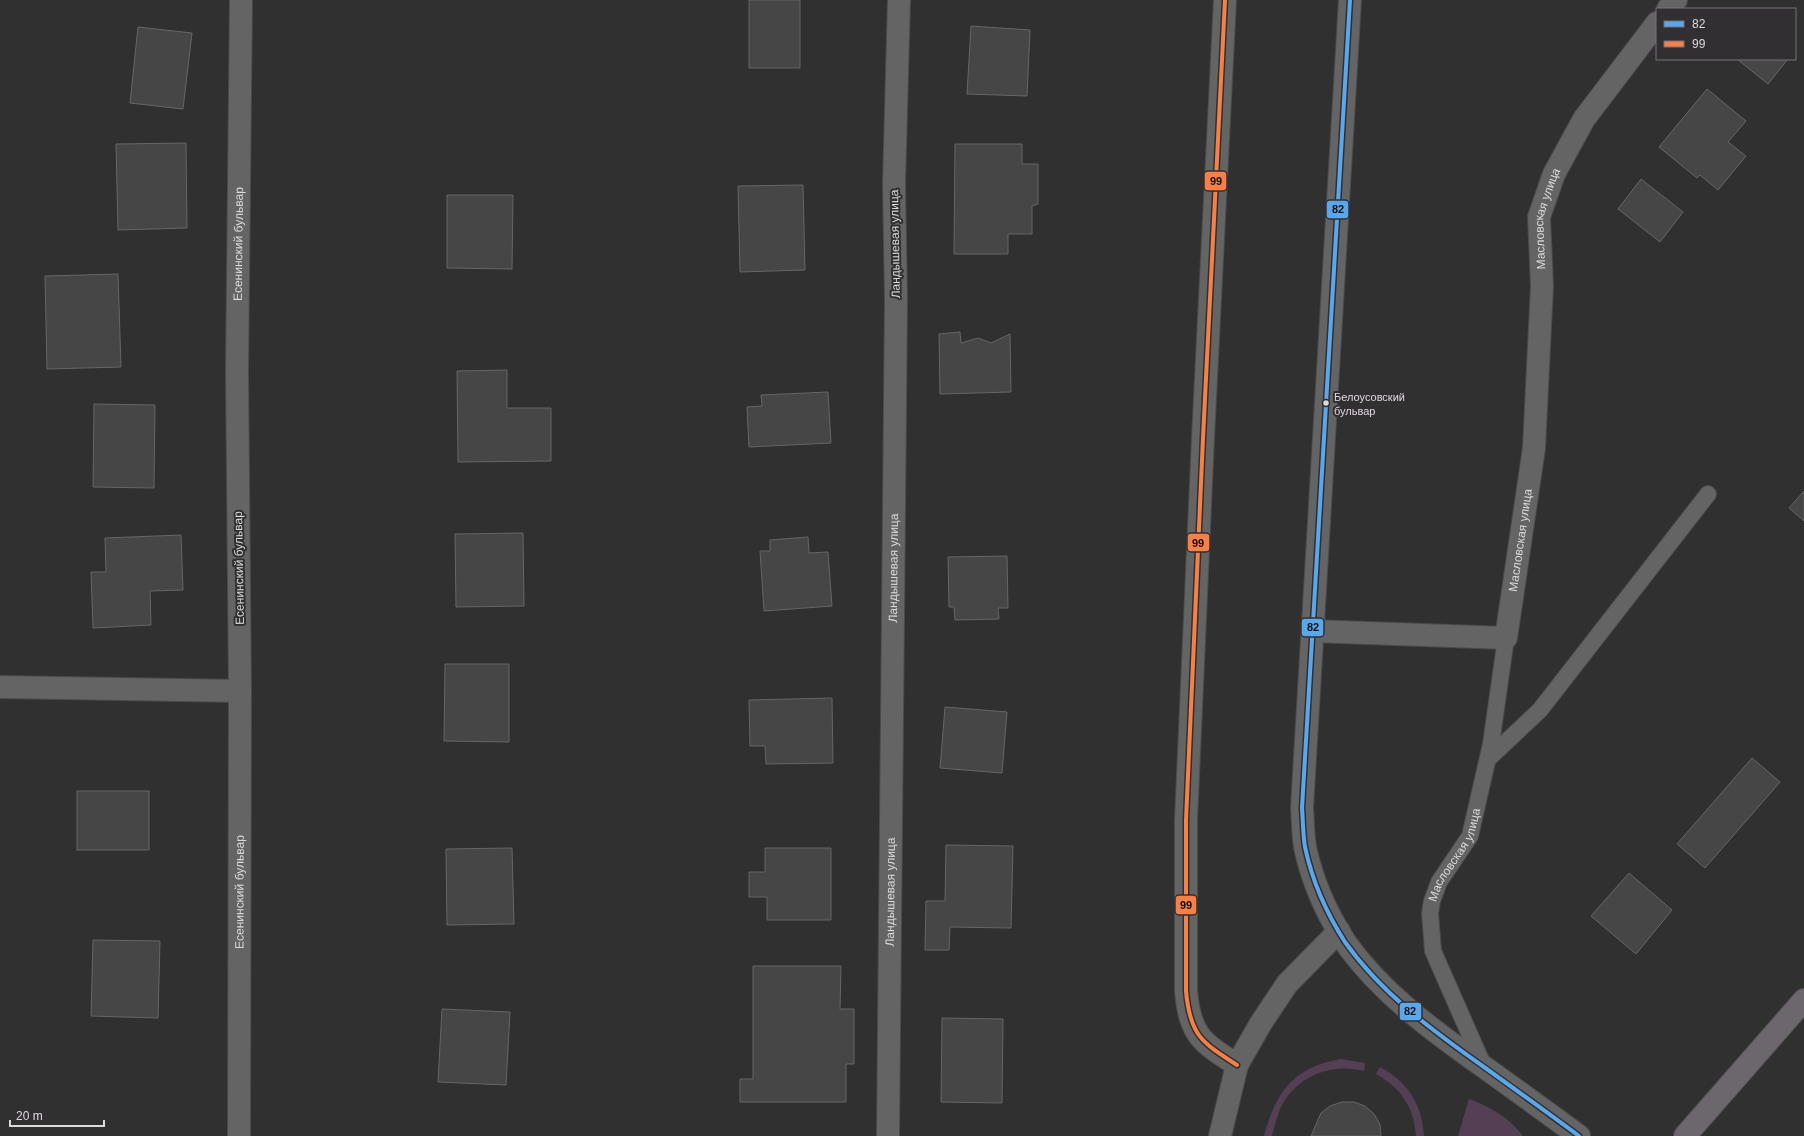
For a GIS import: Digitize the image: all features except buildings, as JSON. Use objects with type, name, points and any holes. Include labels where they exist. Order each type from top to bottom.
[{"type":"main road","points":[[1685,1136],[1804,1000]]},
{"type":"street","name":"Есенинский бульвар","points":[[239,1136],[240,691],[237,371],[241,0]]},
{"type":"street","name":"Ландышевая улица","points":[[888,1136],[896,308],[894,184],[899,0]]},
{"type":"street","points":[[1225,0],[1203,438],[1187,812],[1186,991],[1189,1017],[1194,1030],[1213,1050],[1237,1065]]},
{"type":"street","points":[[1350,0],[1302,808],[1305,847],[1327,909],[1339,930],[1356,956],[1388,992],[1451,1044],[1579,1136]]},
{"type":"street","points":[[1669,8],[1676,0]]},
{"type":"street","name":"Масловская улица","points":[[1506,638],[1534,448],[1542,286],[1539,217],[1554,174],[1584,119],[1656,24]]},
{"type":"street","points":[[1312,631],[1506,638]]},
{"type":"street","points":[[0,687],[240,691]]},
{"type":"street","points":[[1220,1136],[1237,1065],[1273,1003],[1287,984],[1339,930]]},
{"type":"lane","points":[[1488,759],[1540,710],[1708,494]]},
{"type":"lane","name":"Масловская улица","points":[[1484,1067],[1433,952],[1430,920],[1432,901],[1439,882],[1470,836],[1488,759],[1506,638]]},
{"type":"shaded area","points":[[1341,1059],[1365,1063],[1364,1071],[1339,1069],[1326,1071],[1304,1081],[1295,1088],[1280,1109],[1272,1136],[1264,1136],[1274,1106],[1289,1084],[1299,1075],[1311,1068]]},
{"type":"shaded area","points":[[1380,1067],[1390,1073],[1406,1087],[1412,1095],[1417,1104],[1423,1124],[1424,1136],[1416,1136],[1415,1126],[1405,1099],[1385,1079],[1376,1074]]},
{"type":"shaded area","points":[[1469,1099],[1485,1105],[1499,1113],[1523,1136],[1458,1136]]},
{"type":"transit line","name":"99","points":[[1225,0],[1186,820],[1186,991],[1188,1006],[1194,1028],[1206,1043],[1214,1050],[1237,1065]]},
{"type":"transit line","name":"82","points":[[1350,0],[1302,808],[1305,847],[1316,884],[1332,920],[1345,942],[1359,961],[1375,978],[1427,1025],[1579,1136]]},
{"type":"place","name":"Белоусовский бульвар","points":[[1326,403]]}]
